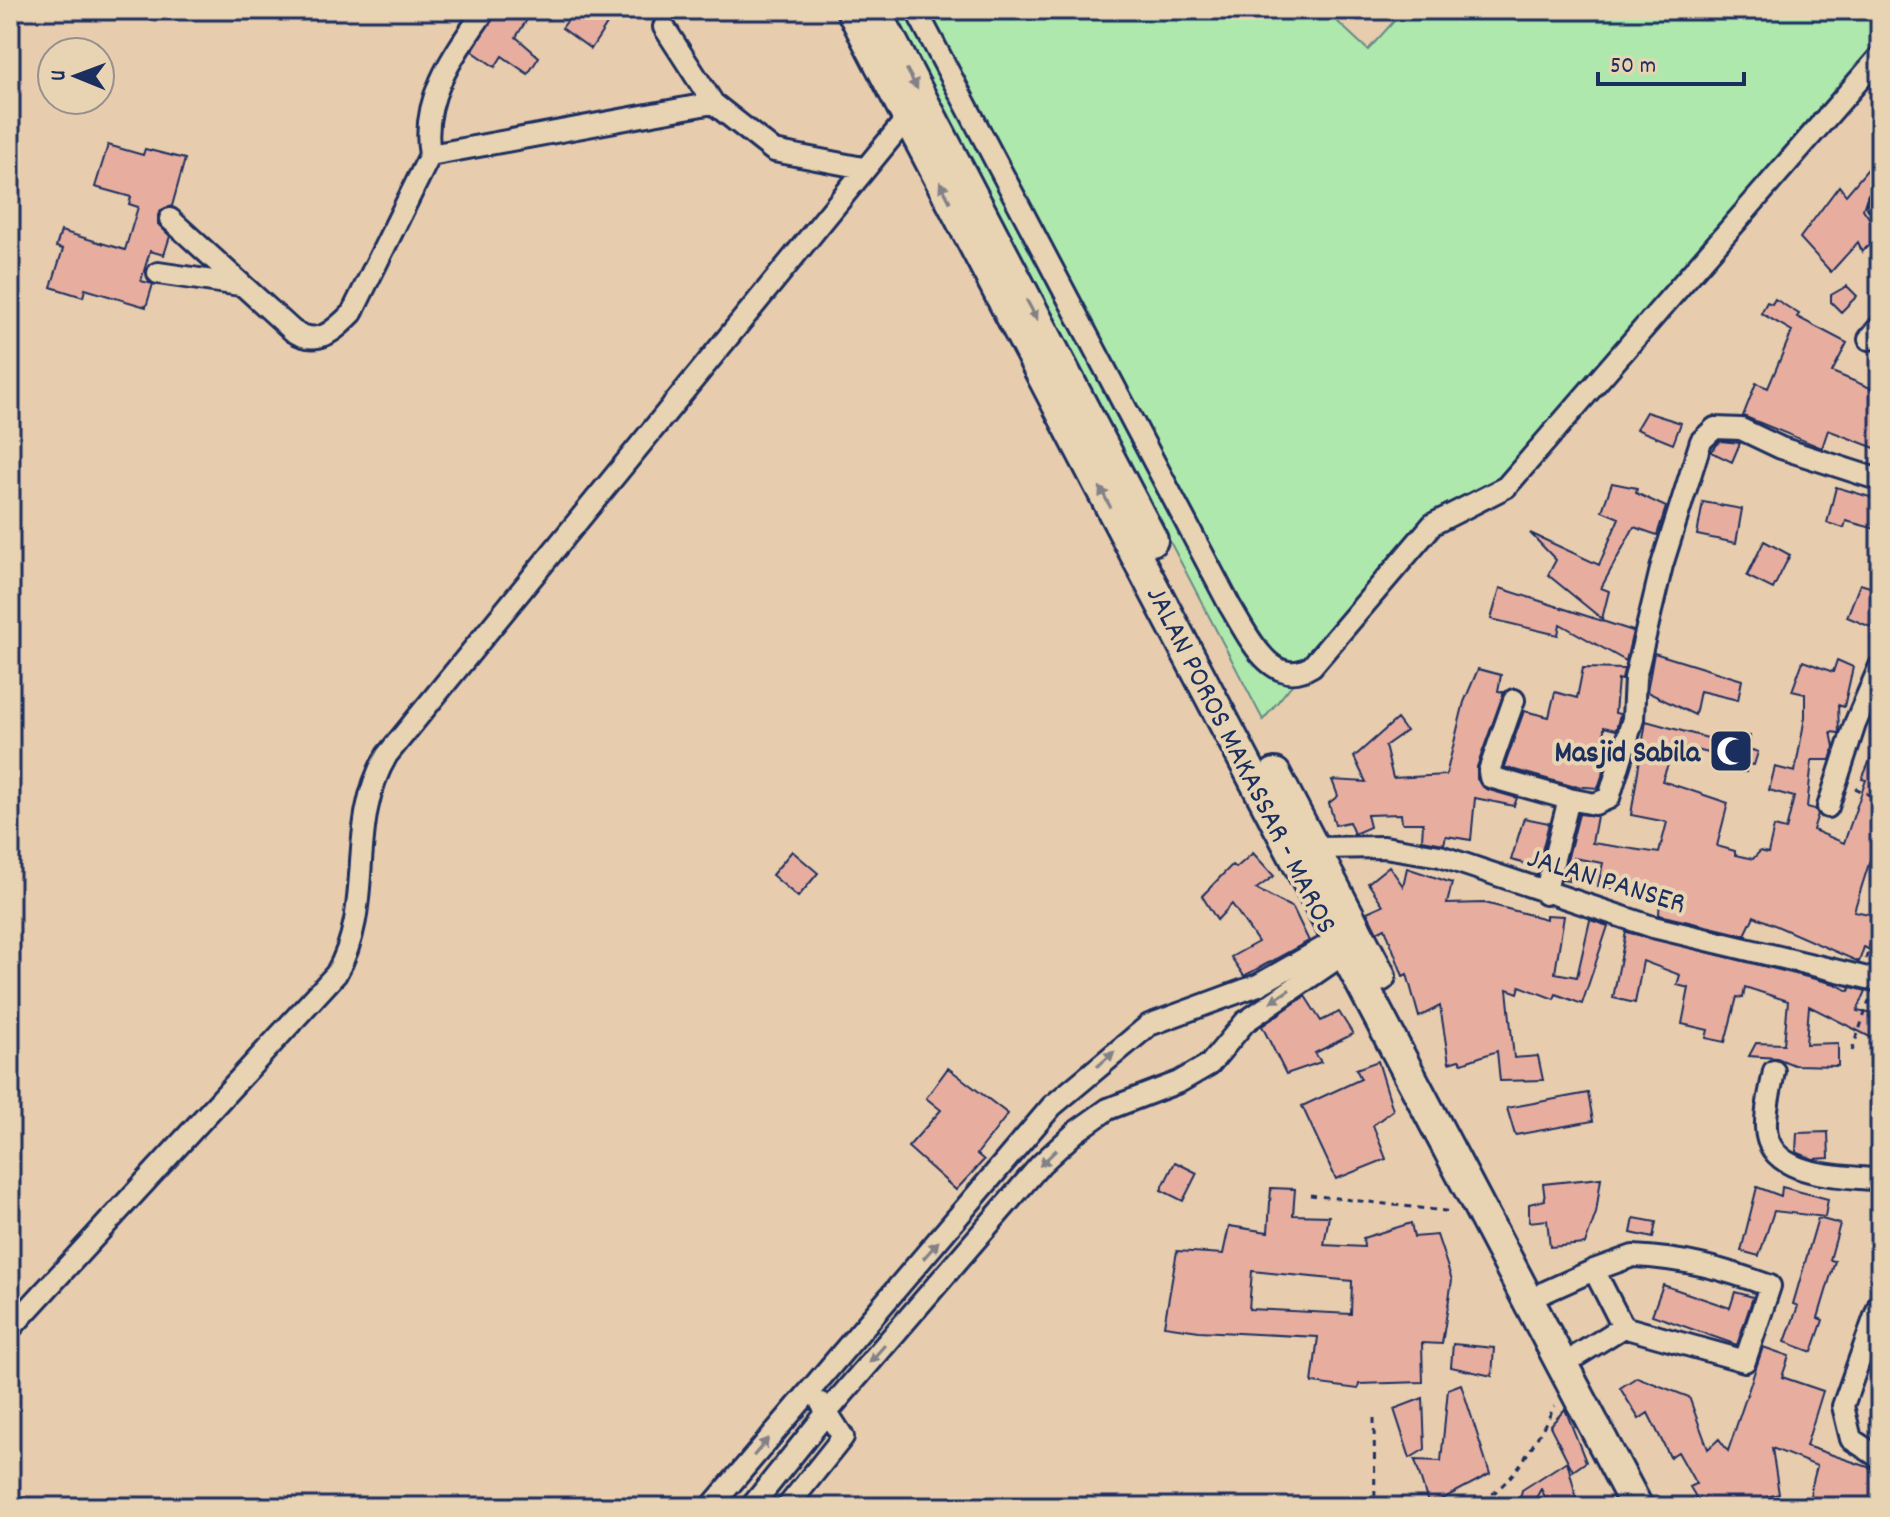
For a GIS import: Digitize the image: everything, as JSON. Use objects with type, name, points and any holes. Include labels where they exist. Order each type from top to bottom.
[{"type":"highway","name":"JALAN POROS MAKASSAR - MAROS","points":[[852,10],[907,118],[978,230],[1315,848],[1545,1292],[1574,1366],[1637,1507]]},
{"type":"highway","name":"JALAN POROS MAKASSAR - MAROS","points":[[875,10],[978,230],[1341,947],[1484,1215],[1658,1507]]},
{"type":"street","points":[[170,219],[240,285],[305,338],[320,338],[334,332],[352,313],[368,286],[430,155],[427,137],[433,93],[485,10]]},
{"type":"street","points":[[916,10],[1230,606],[1259,653],[1274,668],[1300,674],[1312,666],[1433,524],[1506,487],[1880,56]]},
{"type":"street","points":[[664,27],[713,103],[781,154],[863,168]]},
{"type":"street","points":[[430,155],[713,103]]},
{"type":"street","points":[[10,1329],[336,974],[349,950],[355,927],[363,813],[375,775],[387,755],[863,168],[907,118]]},
{"type":"street","points":[[158,273],[240,285]]},
{"type":"street","points":[[1514,700],[1490,777],[1595,804],[1609,798],[1633,719],[1635,678],[1662,565],[1701,441],[1707,433],[1715,428],[1741,429],[1781,448],[1880,480]]},
{"type":"street","points":[[1828,807],[1836,778],[1880,666]]},
{"type":"street","points":[[1545,894],[1569,799]]},
{"type":"street","name":"JALAN PANSER","points":[[1315,848],[1408,849],[1440,856],[1545,894],[1653,927],[1873,979]]},
{"type":"street","points":[[711,1507],[1052,1106],[1149,1025],[1258,985],[1341,947]]},
{"type":"street","points":[[751,1507],[829,1410],[1041,1164],[1077,1131],[1108,1109],[1179,1082],[1210,1064],[1245,1022],[1341,947]]},
{"type":"street","points":[[1774,1071],[1765,1129],[1772,1150],[1787,1164],[1880,1180]]},
{"type":"street","points":[[1545,1292],[1594,1270],[1633,1256],[1673,1258],[1720,1268],[1770,1286],[1743,1362],[1623,1327],[1594,1270]]},
{"type":"street","points":[[1880,1302],[1843,1406],[1851,1439],[1880,1458]]},
{"type":"street","points":[[1574,1366],[1623,1327]]},
{"type":"street","points":[[787,1507],[842,1441],[842,1432],[829,1410],[809,1391]]},
{"type":"path","points":[[1836,778],[1880,800]]},
{"type":"path","points":[[1852,1051],[1873,979],[1880,910]]},
{"type":"path","points":[[1310,1195],[1484,1215]]},
{"type":"path","points":[[1472,1507],[1504,1484],[1526,1459],[1574,1366]]},
{"type":"path","points":[[1374,1418],[1375,1507]]},
{"type":"green space","points":[[893,10],[1325,10],[1368,50],[1404,10],[1579,10],[1586,16],[1592,10],[1880,10],[1880,48],[1501,488],[1418,531],[1263,720]]},
{"type":"building","points":[[498,10],[533,10],[516,37],[539,57],[528,74],[502,56],[495,67],[472,51]]},
{"type":"building","points":[[557,10],[616,10],[591,49],[562,28],[568,20]]},
{"type":"building","points":[[108,145],[143,155],[145,149],[185,159],[172,206],[161,210],[158,215],[158,224],[170,236],[164,255],[150,251],[141,281],[153,284],[146,307],[85,289],[83,297],[51,287],[63,249],[56,247],[61,231],[125,250],[138,207],[129,204],[131,197],[95,187]]},
{"type":"building","points":[[1872,164],[1880,174],[1880,188],[1868,194],[1863,209],[1880,234],[1862,252],[1858,242],[1831,272],[1800,238],[1839,186],[1846,195]]},
{"type":"building","points":[[1847,286],[1857,296],[1841,312],[1831,302],[1831,295]]},
{"type":"building","points":[[1775,299],[1799,314],[1797,317],[1847,343],[1832,372],[1880,392],[1880,450],[1828,430],[1822,448],[1743,416],[1756,383],[1768,388],[1792,331],[1761,313],[1767,302],[1772,304]]},
{"type":"building","points":[[1646,412],[1681,423],[1673,444],[1636,429]]},
{"type":"building","points":[[1720,441],[1740,443],[1732,462],[1711,452]]},
{"type":"building","points":[[1612,483],[1637,488],[1636,493],[1666,507],[1657,535],[1634,527],[1601,588],[1609,591],[1602,619],[1548,575],[1556,560],[1530,533],[1599,565],[1619,518],[1602,511]]},
{"type":"building","points":[[1836,487],[1880,500],[1876,529],[1846,521],[1844,528],[1827,523]]},
{"type":"building","points":[[1703,502],[1742,509],[1736,543],[1697,535]]},
{"type":"building","points":[[1764,541],[1790,555],[1773,589],[1747,576]]},
{"type":"building","points":[[1860,584],[1880,590],[1880,631],[1847,617]]},
{"type":"building","points":[[1500,588],[1633,631],[1626,661],[1560,624],[1558,635],[1491,619]]},
{"type":"building","points":[[1654,653],[1742,680],[1738,700],[1700,691],[1695,715],[1647,692]]},
{"type":"building","points":[[1837,660],[1853,667],[1844,707],[1838,705],[1839,733],[1831,732],[1834,747],[1830,760],[1812,760],[1807,807],[1815,809],[1818,814],[1813,830],[1844,843],[1866,780],[1862,779],[1880,737],[1880,839],[1877,838],[1854,911],[1874,915],[1870,928],[1880,932],[1880,955],[1864,947],[1859,962],[1754,916],[1745,935],[1748,936],[1659,915],[1660,896],[1598,886],[1603,863],[1573,858],[1569,881],[1562,880],[1579,814],[1597,816],[1592,843],[1659,853],[1667,822],[1631,815],[1646,721],[1733,745],[1737,735],[1750,736],[1749,749],[1758,752],[1754,765],[1747,764],[1746,772],[1711,766],[1713,754],[1675,745],[1662,781],[1728,803],[1717,846],[1753,859],[1760,851],[1768,853],[1774,827],[1786,830],[1794,797],[1769,790],[1775,767],[1795,772],[1805,717],[1805,694],[1792,691],[1803,661],[1833,672]]},
{"type":"building","points":[[1583,668],[1624,669],[1622,680],[1618,679],[1615,713],[1620,714],[1616,730],[1604,727],[1603,773],[1598,788],[1572,786],[1504,767],[1524,711],[1549,717],[1555,692],[1577,698]]},
{"type":"building","points":[[1478,669],[1501,675],[1498,691],[1504,692],[1477,767],[1477,779],[1486,789],[1517,798],[1514,806],[1475,798],[1471,840],[1446,836],[1444,844],[1422,840],[1423,823],[1402,823],[1401,814],[1367,815],[1370,827],[1354,834],[1349,822],[1335,825],[1329,803],[1338,796],[1332,780],[1366,782],[1354,757],[1397,719],[1406,731],[1385,746],[1393,778],[1446,775],[1464,702]]},
{"type":"building","points":[[1524,818],[1549,823],[1538,867],[1511,860]]},
{"type":"building","points":[[792,851],[818,873],[798,897],[772,875]]},
{"type":"building","points":[[1253,853],[1274,876],[1256,889],[1293,908],[1309,941],[1244,976],[1231,957],[1258,942],[1232,904],[1217,920],[1202,896],[1232,865],[1236,868]]},
{"type":"building","points":[[1389,866],[1403,886],[1407,868],[1452,883],[1447,904],[1485,903],[1546,919],[1546,915],[1564,916],[1555,973],[1577,977],[1590,920],[1608,926],[1582,1004],[1556,994],[1554,999],[1520,986],[1518,993],[1507,989],[1514,1058],[1538,1056],[1543,1080],[1500,1081],[1497,1051],[1462,1063],[1459,1060],[1449,1063],[1440,1006],[1419,1017],[1407,974],[1403,976],[1385,928],[1377,932],[1367,912],[1383,905],[1368,883]]},
{"type":"building","points":[[1626,932],[1835,984],[1849,991],[1851,987],[1866,991],[1857,1011],[1880,1015],[1880,1042],[1809,1006],[1806,1044],[1838,1043],[1838,1066],[1794,1065],[1777,1058],[1749,1056],[1756,1043],[1784,1044],[1788,1001],[1745,987],[1743,998],[1737,997],[1725,1042],[1706,1038],[1708,1030],[1682,1024],[1689,988],[1677,985],[1680,975],[1643,961],[1635,1003],[1613,998]]},
{"type":"building","points":[[1305,996],[1321,1021],[1339,1012],[1353,1034],[1315,1053],[1321,1062],[1286,1074],[1262,1026]]},
{"type":"building","points":[[1378,1061],[1393,1110],[1373,1125],[1386,1159],[1336,1179],[1302,1106],[1361,1079],[1356,1069]]},
{"type":"building","points":[[948,1068],[1008,1114],[977,1154],[984,1160],[956,1190],[908,1147],[941,1110],[926,1098]]},
{"type":"building","points":[[1588,1093],[1593,1121],[1515,1135],[1507,1108]]},
{"type":"building","points":[[1828,1132],[1829,1158],[1813,1159],[1796,1152],[1797,1133]]},
{"type":"building","points":[[1175,1162],[1197,1173],[1183,1201],[1161,1190]]},
{"type":"building","points":[[1601,1178],[1596,1213],[1585,1244],[1550,1247],[1547,1220],[1529,1222],[1529,1204],[1545,1200],[1543,1184]]},
{"type":"building","points":[[1757,1187],[1781,1196],[1782,1187],[1828,1199],[1825,1217],[1774,1211],[1759,1256],[1741,1251]]},
{"type":"building","points":[[1271,1188],[1295,1189],[1293,1215],[1329,1216],[1324,1245],[1364,1247],[1363,1238],[1411,1223],[1414,1237],[1437,1235],[1452,1280],[1442,1344],[1422,1343],[1423,1382],[1359,1384],[1358,1389],[1312,1383],[1318,1337],[1199,1331],[1164,1326],[1177,1251],[1223,1254],[1229,1226],[1268,1232]],"holes":[[[1252,1271],[1352,1281],[1351,1314],[1249,1309]]]},
{"type":"building","points":[[1634,1218],[1656,1222],[1653,1238],[1631,1233]]},
{"type":"building","points":[[1818,1218],[1840,1224],[1830,1260],[1835,1261],[1818,1318],[1823,1320],[1812,1352],[1785,1342],[1798,1306],[1793,1304]]},
{"type":"building","points":[[1663,1285],[1730,1308],[1735,1292],[1753,1297],[1737,1345],[1652,1315]]},
{"type":"building","points":[[1453,1344],[1494,1348],[1492,1376],[1451,1367]]},
{"type":"building","points":[[1763,1347],[1789,1356],[1782,1377],[1823,1391],[1806,1446],[1880,1471],[1880,1507],[1812,1507],[1811,1489],[1817,1466],[1772,1448],[1779,1494],[1767,1497],[1771,1507],[1702,1507],[1690,1487],[1696,1484],[1678,1452],[1670,1457],[1648,1413],[1639,1419],[1620,1388],[1637,1377],[1689,1397],[1708,1449],[1719,1439],[1728,1451]]},
{"type":"building","points":[[1461,1384],[1490,1474],[1429,1506],[1415,1460],[1441,1461],[1448,1389]]},
{"type":"building","points":[[1423,1398],[1425,1449],[1410,1458],[1394,1409]]},
{"type":"building","points":[[1565,1409],[1586,1462],[1573,1471],[1550,1426]]},
{"type":"building","points":[[1567,1461],[1579,1507],[1550,1507],[1541,1489],[1531,1507],[1518,1507],[1522,1490]]},
{"type":"place","name":"Masjid Sabila","points":[[1731,751]]}]
